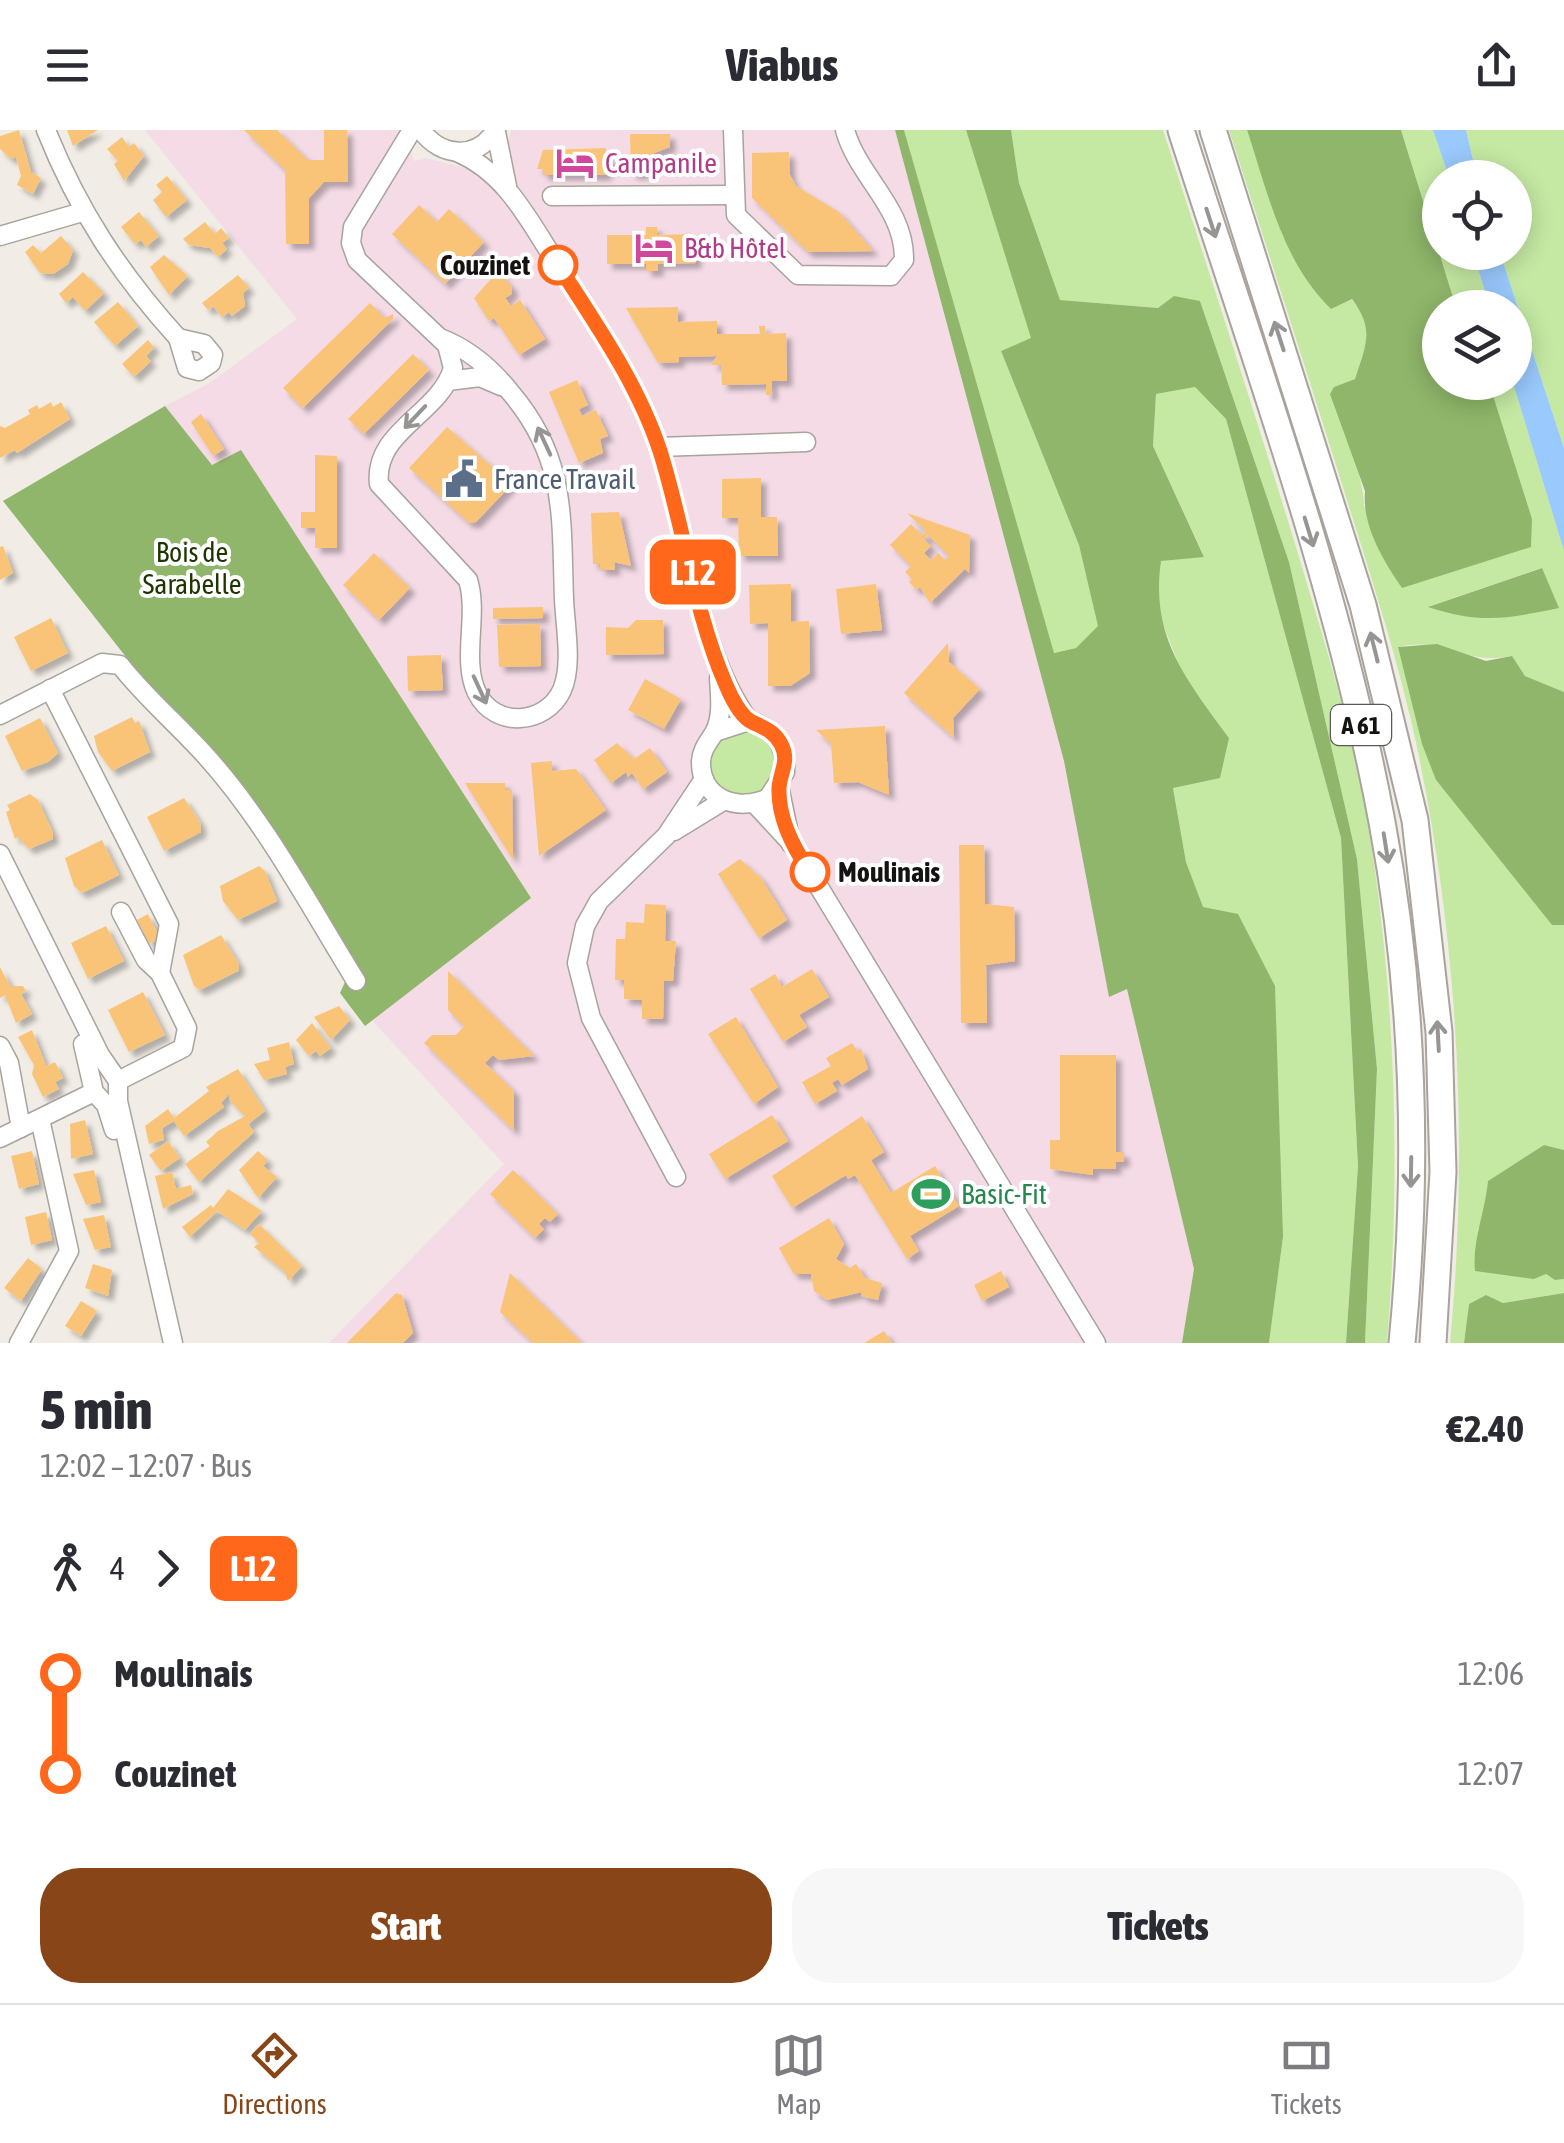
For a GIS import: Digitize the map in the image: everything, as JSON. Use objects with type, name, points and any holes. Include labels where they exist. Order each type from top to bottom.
[{"type":"highway","name":"A 61","points":[[1181,130],[1310,534],[1348,665],[1383,824],[1401,949],[1412,1130],[1402,1343]]},
{"type":"highway","name":"A 61","points":[[1213,130],[1363,605],[1415,820],[1439,1032],[1443,1172],[1433,1343]]},
{"type":"street","points":[[46,130],[72,194],[102,245],[178,338]]},
{"type":"street","points":[[412,130],[356,222],[352,248],[364,267],[440,338],[481,362],[517,399],[544,437],[558,480],[566,668],[564,685],[551,706],[522,719],[493,710],[476,692],[472,593],[466,575],[378,484],[380,457],[448,381],[453,360],[440,338]]},
{"type":"street","points":[[732,130],[733,195],[738,218],[794,273],[806,277],[886,277],[902,266],[903,244],[896,220],[856,158],[845,130]]},
{"type":"street","points":[[457,152],[480,148],[496,131]]},
{"type":"street","points":[[496,131],[507,186],[607,342],[658,447],[717,663],[721,706],[715,732],[702,754],[704,779],[723,801]]},
{"type":"street","points":[[397,158],[427,137],[507,186]]},
{"type":"street","points":[[36,222],[72,194]]},
{"type":"street","points":[[552,196],[733,195]]},
{"type":"street","points":[[0,236],[36,222],[82,212]]},
{"type":"street","points":[[448,381],[480,377],[517,399]]},
{"type":"street","points":[[658,447],[806,442]]},
{"type":"street","points":[[0,715],[102,662],[120,665],[146,699],[206,756],[256,822],[356,981]]},
{"type":"street","points":[[717,663],[748,721],[771,731],[780,742],[785,772],[779,786],[755,804]]},
{"type":"street","points":[[50,689],[169,924],[160,973]]},
{"type":"street","points":[[715,732],[748,721]]},
{"type":"street","points":[[676,1177],[592,1018],[577,963],[586,926],[599,901],[666,836],[704,779]]},
{"type":"street","points":[[779,786],[792,844]]},
{"type":"street","points":[[666,836],[723,801],[755,804],[792,844],[1096,1343]]},
{"type":"street","points":[[0,854],[106,1086],[173,1343]]},
{"type":"street","points":[[0,878],[106,1086],[162,1343]]},
{"type":"street","points":[[0,1138],[183,1048],[188,1038],[160,973],[146,960],[121,912]]},
{"type":"street","points":[[0,1046],[9,1064],[21,1128]]},
{"type":"street","points":[[19,1343],[70,1252],[40,1119]]},
{"type":"shaded area","points":[[145,130],[402,130],[414,161],[425,158],[467,168],[477,175],[506,153],[511,130],[895,130],[1064,761],[1109,997],[1127,988],[1194,1269],[1182,1343],[329,1343],[504,1164],[372,1020],[530,898],[240,451],[212,465],[165,406],[208,384],[297,319]]},
{"type":"green space","points":[[895,130],[904,130],[1054,653],[1076,648],[1098,626],[1079,545],[1001,351],[1031,338],[966,130],[1011,130],[1019,183],[1060,300],[1158,308],[1174,296],[1200,301],[1289,562],[1357,859],[1377,1069],[1365,1343],[1346,1343],[1358,1166],[1341,838],[1226,419],[1195,387],[1156,394],[1153,446],[1204,557],[1161,561],[1159,588],[1166,635],[1175,656],[1229,738],[1220,778],[1173,788],[1186,862],[1203,907],[1238,914],[1275,986],[1283,1237],[1269,1343],[1182,1343],[1194,1269],[1127,989],[1109,997],[1064,761]]},
{"type":"green space","points":[[904,130],[966,130],[1032,339],[1001,351],[1079,545],[1099,626],[1076,648],[1053,653]]},
{"type":"green space","points":[[1011,130],[1163,130],[1280,495],[1346,719],[1362,789],[1377,889],[1390,1018],[1395,1148],[1387,1343],[1365,1343],[1377,1069],[1357,859],[1289,562],[1200,301],[1158,308],[1060,300],[1019,183]]},
{"type":"green space","points":[[1229,130],[1247,130],[1283,237],[1351,299],[1367,319],[1366,344],[1355,379],[1334,387],[1364,507],[1501,424],[1494,400],[1518,400],[1564,551],[1564,692],[1525,676],[1511,656],[1481,657],[1429,645],[1398,647],[1436,780],[1552,925],[1564,925],[1564,1150],[1544,1145],[1488,1181],[1485,1220],[1477,1231],[1555,1280],[1564,1279],[1564,1293],[1503,1303],[1486,1295],[1469,1304],[1464,1343],[1450,1343],[1459,1118],[1450,969],[1431,820],[1409,714],[1328,440]],"holes":[[[1541,568],[1558,607],[1430,606]]]},
{"type":"green space","points":[[1247,130],[1401,130],[1422,198],[1422,270],[1445,270],[1451,290],[1422,290],[1422,400],[1494,400],[1532,519],[1531,547],[1402,588],[1370,530],[1365,491],[1330,394],[1334,387],[1355,379],[1365,346],[1364,320],[1352,299],[1331,309],[1314,290],[1288,248]]},
{"type":"green space","points":[[1401,130],[1433,130],[1443,160],[1422,160],[1422,198]]},
{"type":"green space","points":[[1466,130],[1564,130],[1564,448],[1532,350],[1532,290],[1512,290],[1506,270],[1532,270],[1532,160],[1473,160]]},
{"type":"green space","points":[[1445,270],[1478,270],[1485,290],[1451,290]]},
{"type":"green space","points":[[1195,387],[1226,419],[1341,838],[1358,1166],[1346,1343],[1269,1343],[1283,1237],[1203,908],[1186,862],[1173,787],[1229,738],[1183,675],[1155,604],[1160,561],[1204,556],[1153,446],[1156,394]]},
{"type":"green space","name":"Bois de Sarabelle","points":[[165,406],[212,465],[241,450],[531,898],[365,1026],[340,993],[355,960],[259,813],[160,700],[3,501]]},
{"type":"green space","points":[[1542,568],[1559,608],[1493,618],[1463,616],[1428,607]]},
{"type":"green space","points":[[1437,644],[1486,661],[1512,656],[1525,676],[1564,692],[1564,925],[1552,925],[1436,780],[1422,744],[1398,647]]},
{"type":"green space","points":[[743,729],[767,739],[777,763],[767,787],[743,797],[719,787],[709,763],[719,739]]},
{"type":"green space","points":[[1544,1145],[1564,1150],[1564,1279],[1555,1280],[1546,1274],[1534,1279],[1475,1271],[1475,1248],[1488,1181]]},
{"type":"green space","points":[[1564,1293],[1564,1343],[1464,1343],[1469,1304],[1486,1295],[1503,1303]]},
{"type":"water","points":[[1433,130],[1466,130],[1473,160],[1443,160]]},
{"type":"water","points":[[1478,270],[1506,270],[1512,290],[1485,290]]},
{"type":"water","points":[[1532,350],[1564,448],[1564,551],[1518,400],[1532,400]]},
{"type":"building","points":[[19,130],[31,172],[41,178],[33,194],[17,185],[21,176],[16,157],[11,159],[0,149],[0,136]]},
{"type":"building","points":[[67,130],[98,130],[73,146]]},
{"type":"building","points":[[244,130],[277,130],[308,160],[324,160],[324,130],[347,130],[348,182],[324,182],[309,198],[309,244],[286,244],[285,170]]},
{"type":"building","points":[[630,134],[670,134],[670,147],[649,155],[644,174],[631,174]]},
{"type":"building","points":[[122,137],[129,147],[134,143],[144,156],[124,181],[114,164],[118,161],[107,149]]},
{"type":"building","name":"Campanile","points":[[606,148],[612,168],[606,168],[606,175],[543,175],[543,169],[537,169],[543,150]]},
{"type":"building","points":[[789,152],[790,175],[796,186],[839,212],[873,251],[808,252],[752,198],[752,153]]},
{"type":"building","points":[[167,176],[187,200],[166,217],[153,200],[162,192],[156,185]]},
{"type":"building","points":[[419,205],[437,222],[449,209],[484,242],[445,284],[392,234]]},
{"type":"building","points":[[139,212],[159,236],[146,247],[141,240],[135,244],[121,227]]},
{"type":"building","points":[[205,222],[215,234],[221,228],[229,238],[222,243],[227,249],[218,257],[210,248],[189,245],[183,239]]},
{"type":"building","points":[[646,227],[657,227],[657,235],[696,234],[696,263],[658,264],[658,271],[646,271],[646,264],[607,264],[607,235],[646,235]]},
{"type":"building","points":[[61,236],[73,250],[68,264],[53,274],[40,273],[25,252],[33,245],[41,253]]},
{"type":"building","points":[[164,255],[188,276],[169,295],[150,267]]},
{"type":"building","points":[[498,271],[512,287],[512,294],[505,298],[511,306],[520,300],[545,339],[519,355],[494,318],[489,321],[474,298]]},
{"type":"building","points":[[83,272],[104,293],[85,311],[73,297],[66,303],[59,294]]},
{"type":"building","points":[[238,275],[249,288],[243,293],[245,306],[232,316],[229,312],[222,317],[213,306],[208,310],[202,303]]},
{"type":"building","points":[[118,302],[138,326],[115,346],[94,322]]},
{"type":"building","points":[[370,303],[385,318],[393,314],[393,319],[303,408],[283,388]]},
{"type":"building","points":[[678,307],[678,322],[717,321],[717,334],[760,334],[759,326],[765,326],[765,334],[786,333],[787,381],[772,381],[772,395],[766,395],[766,384],[722,385],[721,365],[711,365],[717,356],[679,357],[679,362],[658,363],[626,308]]},
{"type":"building","points":[[148,340],[154,347],[146,356],[151,361],[134,377],[122,364]]},
{"type":"building","points":[[413,354],[429,370],[364,434],[348,419]]},
{"type":"building","points":[[577,380],[588,405],[579,409],[582,416],[596,410],[608,436],[600,439],[603,453],[579,463],[549,392]]},
{"type":"building","points":[[51,402],[53,407],[61,402],[70,419],[17,453],[15,450],[0,458],[0,426],[5,428],[30,414],[28,410]]},
{"type":"building","points":[[201,414],[224,449],[213,456],[191,422]]},
{"type":"building","name":"France Travail","points":[[447,427],[512,484],[476,522],[469,523],[409,468]]},
{"type":"building","points":[[315,455],[337,456],[337,548],[315,548],[315,528],[301,528],[301,512],[315,512]]},
{"type":"building","points":[[761,478],[761,517],[777,517],[778,556],[739,556],[738,518],[722,518],[722,479]]},
{"type":"building","points":[[619,512],[631,566],[614,562],[615,570],[600,570],[600,564],[593,564],[591,513]]},
{"type":"building","points":[[907,513],[970,535],[969,573],[965,569],[930,603],[920,587],[917,590],[909,582],[912,579],[905,572],[911,566],[890,545],[911,524],[922,535],[926,531]],"holes":[[[928,535],[949,556],[945,560],[938,553],[931,560],[924,553],[931,546],[924,539]]]},
{"type":"building","points":[[3,546],[13,573],[0,580],[0,547]]},
{"type":"building","points":[[374,553],[410,588],[379,620],[343,585]]},
{"type":"building","points":[[791,584],[791,622],[809,621],[810,673],[790,686],[768,686],[768,623],[750,624],[749,585]]},
{"type":"building","points":[[876,584],[882,630],[841,634],[836,589]]},
{"type":"building","points":[[543,607],[543,618],[493,619],[493,608]]},
{"type":"building","points":[[51,618],[68,653],[31,671],[14,637]]},
{"type":"building","points":[[636,620],[663,620],[664,654],[606,655],[606,627],[628,628]]},
{"type":"building","points":[[540,624],[541,666],[499,667],[497,625]]},
{"type":"building","points":[[948,643],[949,662],[980,689],[953,718],[954,738],[904,693]]},
{"type":"building","points":[[441,655],[443,690],[408,691],[407,656]]},
{"type":"building","points":[[645,679],[681,699],[664,729],[628,710]]},
{"type":"building","points":[[132,717],[135,723],[139,721],[150,752],[112,771],[98,752],[94,736]]},
{"type":"building","points":[[40,718],[58,753],[48,762],[22,771],[5,736]]},
{"type":"building","points":[[885,726],[889,795],[858,782],[834,783],[831,744],[816,730]]},
{"type":"building","points":[[617,743],[634,759],[650,748],[667,772],[643,789],[632,773],[628,777],[626,772],[611,783],[594,760]]},
{"type":"building","points":[[552,761],[552,771],[576,769],[606,810],[539,856],[531,763]]},
{"type":"building","points":[[465,783],[505,783],[505,790],[512,790],[513,860]]},
{"type":"building","points":[[30,794],[38,800],[53,839],[29,849],[18,837],[15,839],[6,812],[10,810],[7,805]]},
{"type":"building","points":[[184,798],[200,822],[201,832],[164,851],[147,817]]},
{"type":"building","points":[[102,840],[119,875],[82,893],[74,886],[65,858]]},
{"type":"building","points":[[959,845],[984,845],[985,904],[1014,907],[1015,961],[986,965],[987,1023],[961,1023]]},
{"type":"building","points":[[740,859],[761,878],[787,920],[759,938],[718,874]]},
{"type":"building","points":[[259,866],[265,871],[277,901],[238,920],[223,901],[220,886]]},
{"type":"building","points":[[645,904],[666,905],[665,941],[676,941],[673,981],[664,981],[663,1019],[642,1019],[642,1000],[624,999],[624,980],[615,980],[616,939],[625,939],[626,922],[644,923]]},
{"type":"building","points":[[148,914],[160,938],[149,944],[137,920]]},
{"type":"building","points":[[106,926],[124,961],[88,979],[71,943]]},
{"type":"building","points":[[221,935],[239,964],[238,971],[200,990],[194,986],[183,955]]},
{"type":"building","points":[[0,967],[10,986],[23,986],[26,991],[21,994],[32,1014],[16,1023],[5,995],[0,998]]},
{"type":"building","points":[[812,969],[829,997],[799,1015],[807,1027],[783,1042],[750,989],[775,974],[782,987]]},
{"type":"building","points":[[448,971],[534,1056],[499,1060],[493,1055],[485,1063],[514,1091],[514,1131],[424,1043],[432,1035],[456,1035],[464,1026],[448,1010]]},
{"type":"building","points":[[143,992],[165,1035],[129,1052],[108,1010]]},
{"type":"building","points":[[339,1006],[350,1020],[331,1040],[314,1017]]},
{"type":"building","points":[[736,1017],[778,1087],[754,1104],[708,1034]]},
{"type":"building","points":[[312,1023],[331,1048],[320,1056],[316,1051],[309,1056],[296,1040]]},
{"type":"building","points":[[32,1030],[46,1066],[55,1062],[63,1078],[55,1082],[59,1089],[43,1097],[32,1074],[34,1065],[18,1037]]},
{"type":"building","points":[[289,1042],[294,1064],[285,1067],[287,1074],[264,1080],[254,1064],[270,1060],[267,1048]]},
{"type":"building","points":[[852,1043],[857,1051],[861,1049],[868,1069],[842,1085],[838,1079],[832,1083],[837,1091],[815,1104],[802,1082],[831,1066],[826,1058]]},
{"type":"building","points":[[1060,1055],[1116,1055],[1116,1152],[1124,1152],[1124,1162],[1116,1162],[1116,1169],[1093,1169],[1093,1175],[1050,1169],[1050,1140],[1060,1140]]},
{"type":"building","points":[[238,1069],[265,1111],[248,1124],[254,1132],[199,1182],[185,1164],[210,1146],[206,1142],[218,1131],[245,1116],[229,1100],[229,1094],[221,1103],[224,1107],[184,1136],[174,1121],[162,1128],[164,1140],[149,1144],[145,1126],[168,1109],[174,1118],[209,1091],[206,1087]]},
{"type":"building","points":[[772,1115],[788,1141],[725,1179],[709,1154]]},
{"type":"building","points":[[862,1116],[884,1152],[871,1160],[891,1193],[935,1166],[959,1206],[910,1236],[919,1251],[907,1259],[855,1175],[848,1179],[846,1175],[792,1208],[772,1176]]},
{"type":"building","points":[[85,1120],[93,1154],[71,1159],[70,1124]]},
{"type":"building","points":[[168,1141],[180,1158],[161,1171],[149,1155]]},
{"type":"building","points":[[32,1151],[39,1184],[19,1189],[11,1156]]},
{"type":"building","points":[[258,1151],[268,1160],[263,1166],[277,1177],[258,1198],[239,1170]]},
{"type":"building","points":[[94,1170],[101,1202],[86,1205],[73,1174]]},
{"type":"building","points":[[513,1170],[558,1214],[550,1222],[545,1218],[539,1224],[544,1229],[535,1238],[490,1194]]},
{"type":"building","points":[[172,1172],[176,1189],[191,1185],[193,1194],[163,1209],[155,1176]]},
{"type":"building","points":[[228,1189],[262,1211],[245,1230],[217,1211],[190,1237],[182,1227],[211,1205],[213,1208]]},
{"type":"building","points":[[46,1212],[52,1240],[31,1245],[25,1217]]},
{"type":"building","points":[[104,1215],[111,1247],[95,1250],[83,1219]]},
{"type":"building","points":[[829,1218],[844,1244],[836,1259],[850,1268],[856,1264],[865,1278],[882,1283],[878,1300],[861,1296],[862,1292],[827,1300],[814,1291],[811,1274],[794,1274],[779,1248]]},
{"type":"building","points":[[259,1224],[302,1266],[288,1281],[285,1272],[254,1247],[259,1243],[250,1234]]},
{"type":"building","points":[[28,1258],[42,1269],[21,1301],[4,1288]]},
{"type":"building","points":[[93,1264],[112,1270],[108,1296],[85,1288]]},
{"type":"building","points":[[1001,1271],[1009,1287],[982,1301],[974,1285]]},
{"type":"building","points":[[510,1273],[582,1343],[533,1343],[500,1312]]},
{"type":"building","points":[[396,1293],[402,1295],[413,1333],[403,1343],[347,1343]]},
{"type":"building","points":[[81,1301],[97,1311],[81,1336],[65,1326]]},
{"type":"building","points":[[884,1331],[892,1343],[864,1343]]},
{"type":"bus line","name":"L12","points":[[558,265],[607,342],[649,424],[671,487],[717,663],[748,721],[771,731],[780,742],[785,757],[785,772],[779,786],[783,811],[792,844],[810,872]]},
{"type":"place","name":"Campanile","points":[[575,163]]},
{"type":"place","name":"B&b Hôtel","points":[[654,248]]},
{"type":"place","name":"Couzinet","points":[[558,265]]},
{"type":"place","name":"France Travail","points":[[464,479]]},
{"type":"place","name":"Moulinais","points":[[810,872]]},
{"type":"place","name":"Basic-Fit","points":[[931,1194]]}]
